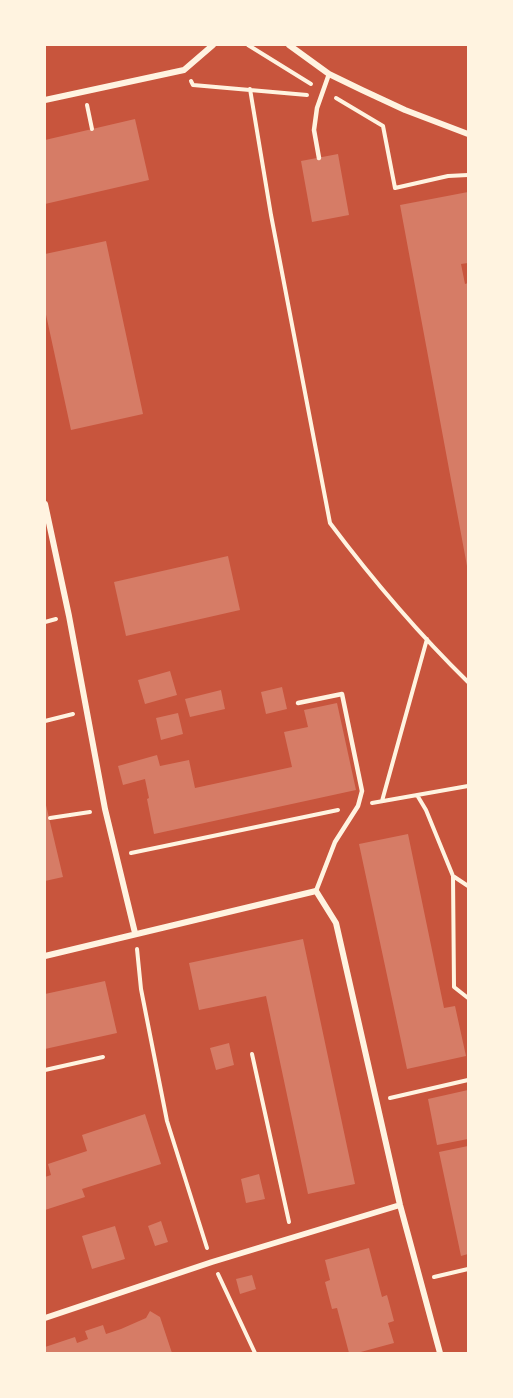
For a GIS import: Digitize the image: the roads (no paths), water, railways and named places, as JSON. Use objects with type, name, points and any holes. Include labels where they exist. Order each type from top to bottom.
[{"type":"street","points":[[45,100],[184,70],[213,45]]},
{"type":"street","points":[[289,45],[329,74],[405,110],[468,134]]},
{"type":"street","points":[[45,504],[105,809],[135,933]]},
{"type":"street","points":[[45,549],[55,547]]},
{"type":"street","points":[[45,956],[316,891],[336,923],[400,1205],[440,1353]]},
{"type":"street","points":[[45,1318],[212,1262],[400,1205]]},
{"type":"lane","points":[[319,158],[314,130],[329,74]]},
{"type":"lane","points":[[298,704],[342,694],[362,791],[358,806],[336,842],[316,891]]}]
